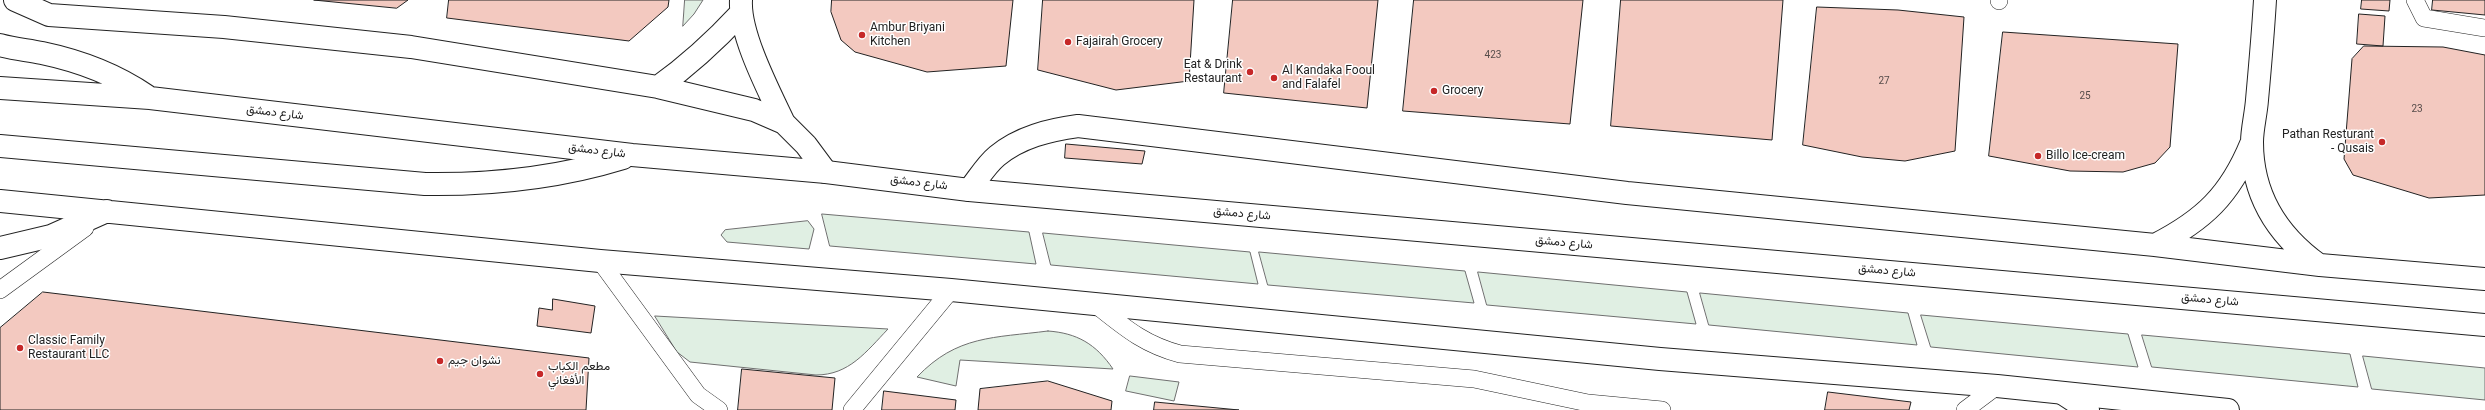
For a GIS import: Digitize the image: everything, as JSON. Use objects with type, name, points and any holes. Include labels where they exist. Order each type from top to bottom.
[{"type":"main road","points":[[15,0],[49,15],[224,26],[411,47],[658,87],[754,110],[784,122]]},
{"type":"main road","points":[[2265,0],[2252,141],[2253,166],[2259,190],[2269,213],[2282,233],[2300,251],[2320,265]]},
{"type":"main road","points":[[658,87],[692,63],[741,6]]},
{"type":"main road","points":[[741,6],[756,57],[784,122],[806,145],[826,172]]},
{"type":"main road","points":[[0,44],[63,59],[103,72],[129,84],[150,98]]},
{"type":"main road","name":"شارع دمشق","points":[[0,88],[150,98],[632,155],[826,172],[969,190],[2485,325]]},
{"type":"main road","points":[[969,190],[996,157],[1008,148],[1027,138],[1051,130],[1078,126],[1627,193],[2155,245],[2320,265],[2485,279]]},
{"type":"main road","points":[[2155,245],[2181,231],[2205,214],[2225,193],[2241,168],[2252,141]]},
{"type":"main road","points":[[0,146],[432,184],[495,183],[530,179],[585,168],[632,155]]},
{"type":"main road","points":[[0,201],[600,261],[951,290],[1660,359],[1997,386],[2228,410]]},
{"type":"main road","points":[[0,248],[50,236],[107,211]]},
{"type":"main road","points":[[2062,393],[2088,410]]},
{"type":"lane","points":[[2415,0],[2424,18],[2485,28]]},
{"type":"lane","points":[[0,290],[107,211]]},
{"type":"lane","points":[[600,261],[697,402],[719,410]]},
{"type":"lane","points":[[853,409],[951,290]]},
{"type":"lane","points":[[1095,304],[1135,336],[1159,348],[1180,354],[1474,379],[1588,403],[1662,410]]},
{"type":"lane","points":[[1965,410],[1997,386]]},
{"type":"green space","points":[[685,0],[703,0],[694,14],[683,26]]},
{"type":"green space","points":[[822,214],[1029,232],[1036,264],[830,246]]},
{"type":"green space","points":[[808,221],[814,229],[809,249],[727,242],[721,235],[725,230]]},
{"type":"green space","points":[[1043,233],[1250,252],[1258,284],[1051,265]]},
{"type":"green space","points":[[1259,252],[1465,271],[1474,303],[1268,285]]},
{"type":"green space","points":[[1478,272],[1687,292],[1696,324],[1487,305]]},
{"type":"green space","points":[[1700,293],[1908,313],[1917,345],[1709,325]]},
{"type":"green space","points":[[1921,315],[2128,334],[2138,367],[1931,347]]},
{"type":"green space","points":[[655,316],[888,329],[864,354],[847,367],[828,374],[816,375],[690,362],[677,352]]},
{"type":"green space","points":[[1048,331],[1068,334],[1085,341],[1107,360],[1113,369],[960,360],[956,386],[917,377],[932,363],[947,353],[962,346],[993,338]]},
{"type":"green space","points":[[2142,335],[2350,354],[2358,387],[2152,367]]},
{"type":"green space","points":[[2363,356],[2485,368],[2485,400],[2372,389]]},
{"type":"green space","points":[[1130,376],[1179,382],[1174,401],[1126,391]]},
{"type":"building","points":[[314,0],[408,0],[397,8]]},
{"type":"building","points":[[449,0],[669,0],[668,7],[629,41],[447,18]]},
{"type":"building","points":[[832,0],[1013,0],[1006,66],[927,72],[855,52],[841,40],[831,12]]},
{"type":"building","points":[[1043,0],[1194,0],[1189,81],[1116,90],[1038,70]]},
{"type":"building","points":[[1233,0],[1378,0],[1367,108],[1224,93]]},
{"type":"building","points":[[1414,0],[1583,0],[1570,124],[1403,111]]},
{"type":"building","points":[[1621,0],[1783,0],[1772,140],[1611,126]]},
{"type":"building","points":[[2362,0],[2390,0],[2389,11],[2361,9]]},
{"type":"building","points":[[2433,0],[2485,0],[2485,15],[2432,10]]},
{"type":"building","points":[[1817,7],[1898,10],[1964,17],[1955,151],[1905,161],[1862,157],[1803,145]]},
{"type":"building","points":[[2359,14],[2385,16],[2383,46],[2357,44]]},
{"type":"building","points":[[2003,32],[2178,44],[2170,147],[2155,163],[2123,172],[2070,171],[1989,156]]},
{"type":"building","points":[[2364,46],[2443,47],[2485,55],[2485,195],[2429,198],[2353,175],[2344,159],[2352,59]]},
{"type":"building","points":[[1066,144],[1145,151],[1142,164],[1065,158]]},
{"type":"building","points":[[43,292],[589,358],[586,410],[0,410],[0,328]]},
{"type":"building","points":[[553,299],[595,306],[591,333],[537,326],[539,308],[552,310]]},
{"type":"building","points":[[742,369],[835,378],[832,410],[738,410]]},
{"type":"building","points":[[1048,381],[1112,401],[1111,410],[978,410],[980,389]]},
{"type":"building","points":[[884,391],[956,400],[955,410],[882,410]]},
{"type":"building","points":[[1828,392],[1911,402],[1909,410],[1825,410]]},
{"type":"building","points":[[1155,402],[1239,410],[1154,410]]},
{"type":"place","name":"Ambur Briyani Kitchen","points":[[862,35]]},
{"type":"place","name":"Fajairah Grocery","points":[[1068,42]]},
{"type":"place","name":"Eat & Drink Restaurant","points":[[1250,72]]},
{"type":"place","name":"Al Kandaka Fooul and Falafel","points":[[1274,78]]},
{"type":"place","name":"Grocery","points":[[1434,91]]},
{"type":"place","name":"Pathan Resturant - Qusais","points":[[2382,142]]},
{"type":"place","name":"Billo Ice-cream","points":[[2038,156]]},
{"type":"place","name":"Classic Family Restaurant LLC","points":[[20,348]]},
{"type":"place","name":"نشوان جيم","points":[[440,361]]},
{"type":"place","name":"مطعم الكباب الأفغاني","points":[[540,374]]}]
